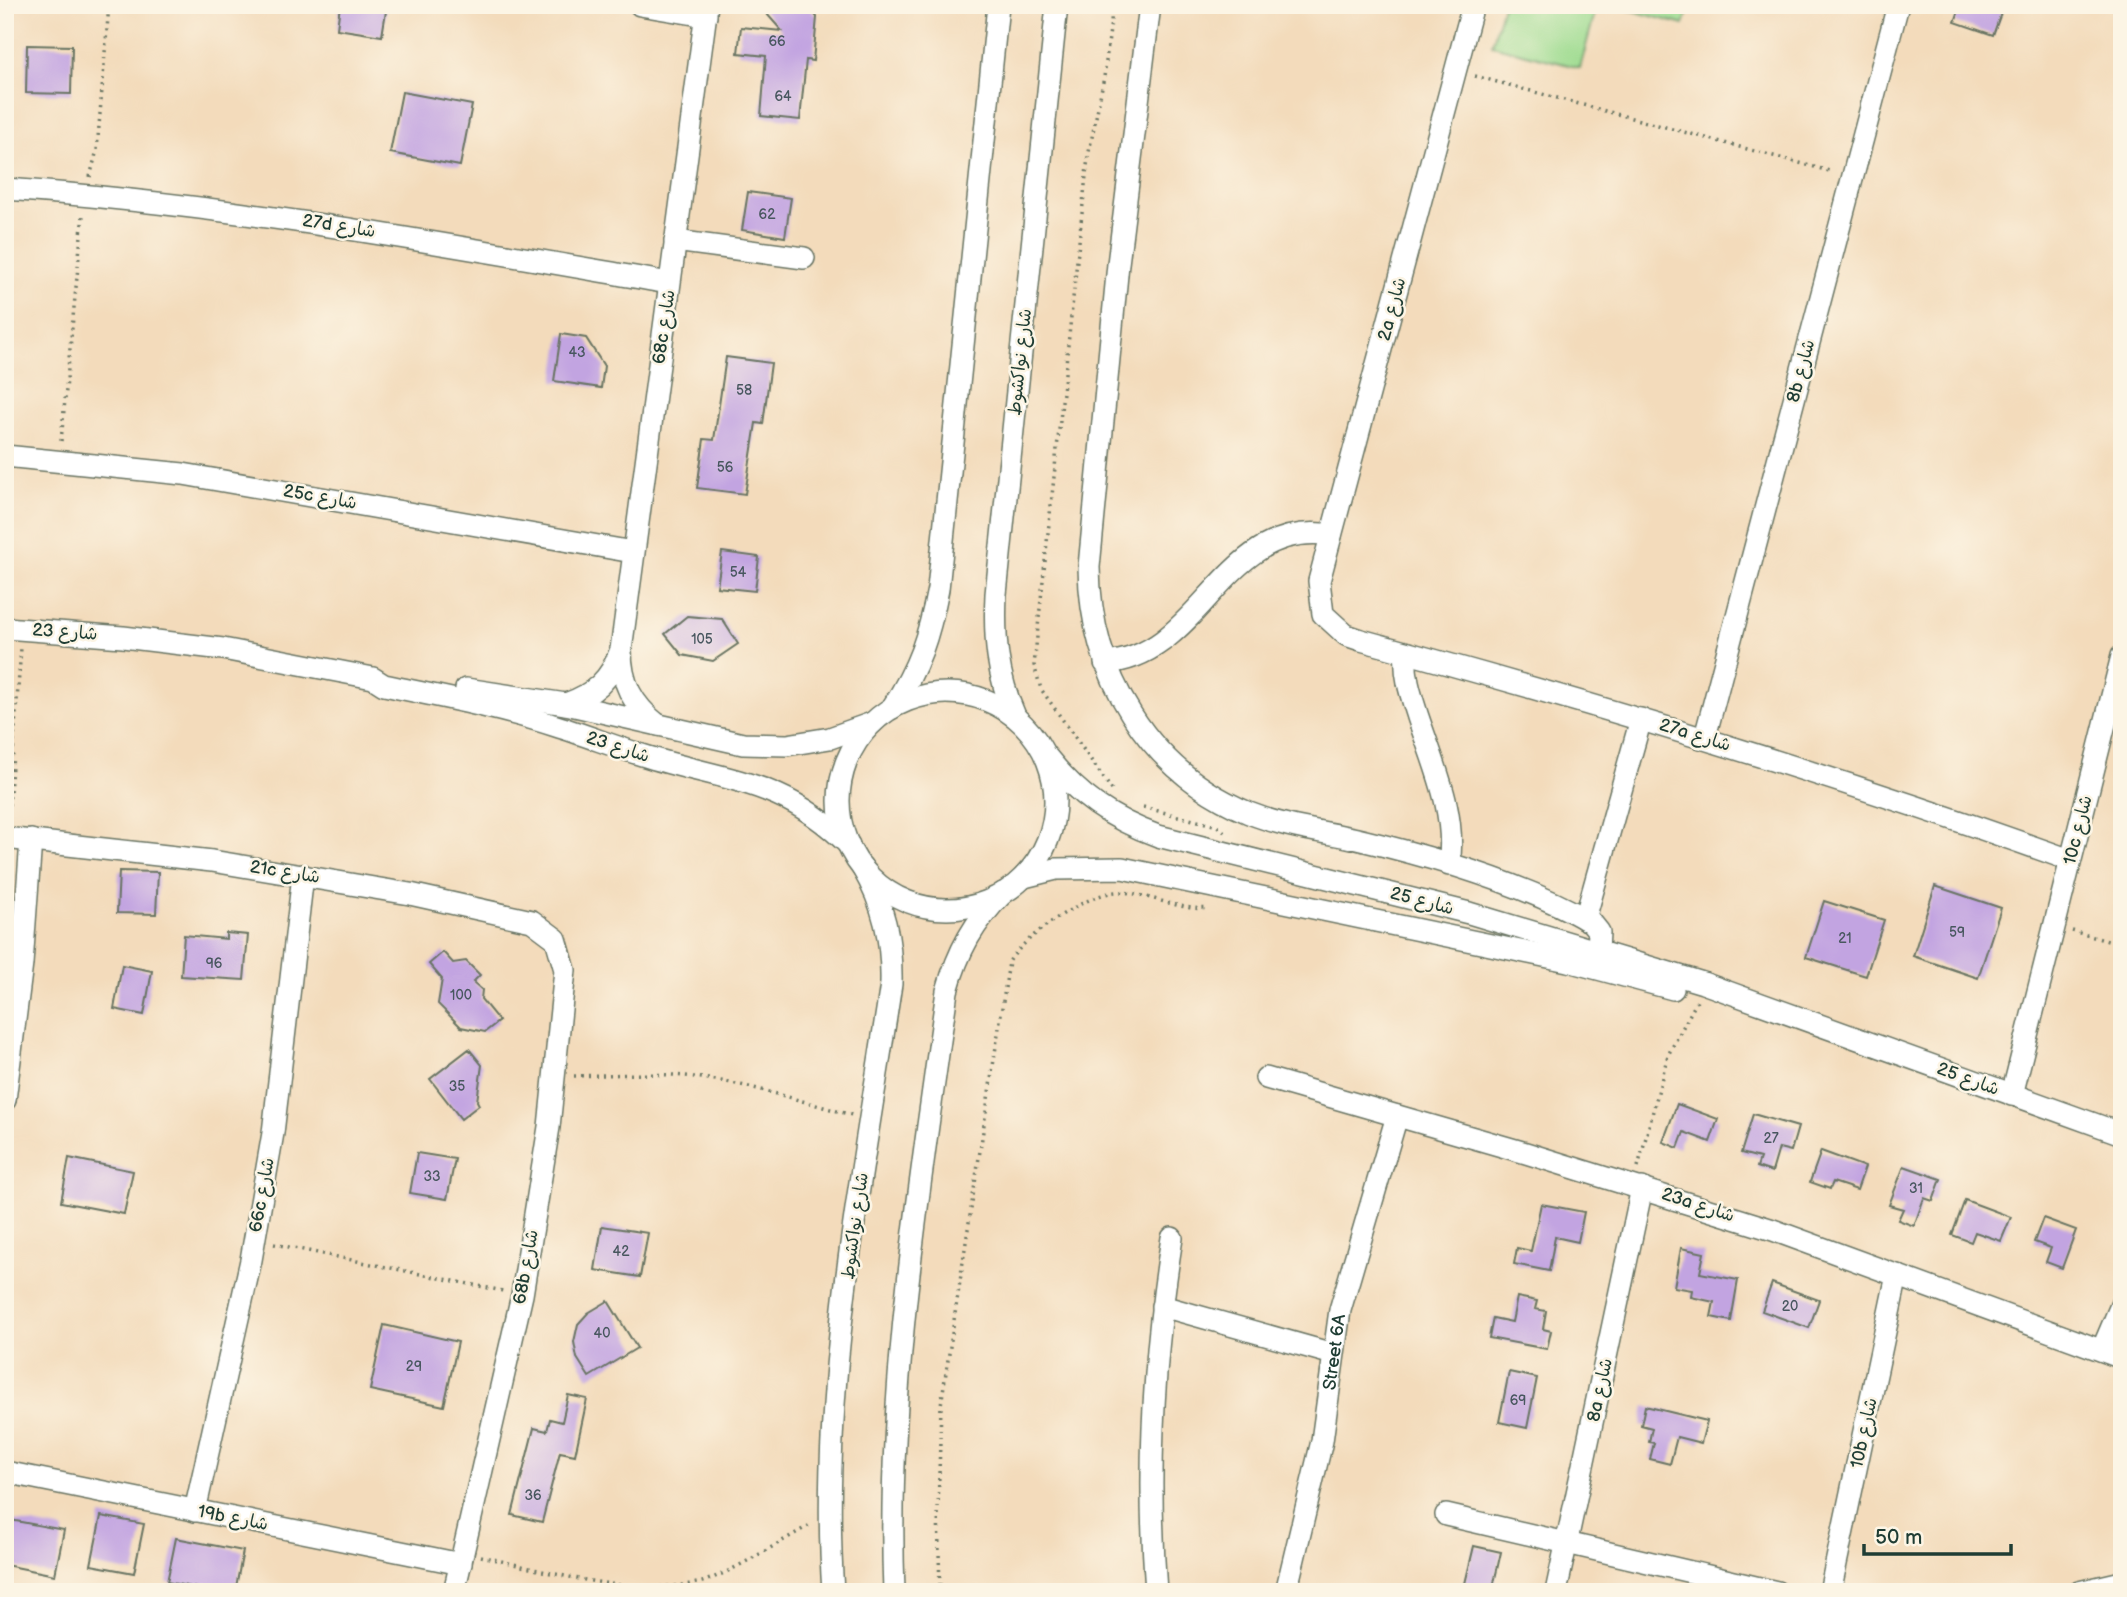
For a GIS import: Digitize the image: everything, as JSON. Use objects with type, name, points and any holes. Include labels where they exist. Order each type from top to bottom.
[{"type":"street","points":[[640,5],[707,11]]},
{"type":"street","points":[[892,708],[915,673],[922,655],[938,589],[998,5]]},
{"type":"street","name":"شارع نواكشوط","points":[[1015,716],[1003,687],[996,657],[996,594],[1057,5]]},
{"type":"street","points":[[1150,5],[1114,302],[1089,567],[1092,616],[1105,663],[1125,706],[1153,744],[1187,776],[1216,796],[1270,821],[1355,839],[1449,865],[1585,919],[1599,932],[1598,951]]},
{"type":"street","name":"2a شارع","points":[[1323,614],[1319,581],[1474,5]]},
{"type":"street","name":"8b شارع","points":[[1705,737],[1898,5]]},
{"type":"street","name":"68c شارع","points":[[658,725],[641,711],[628,693],[621,672],[621,650],[707,11]]},
{"type":"street","name":"27d شارع","points":[[5,189],[282,217],[669,283]]},
{"type":"street","points":[[675,242],[804,258]]},
{"type":"street","name":"25c شارع","points":[[5,456],[59,459],[197,476],[633,552]]},
{"type":"street","points":[[1105,663],[1144,654],[1167,639],[1259,548],[1294,534],[1331,535]]},
{"type":"street","name":"27a شارع","points":[[1323,614],[1346,635],[1705,737],[2070,860]]},
{"type":"street","name":"شارع 23","points":[[14,629],[223,649],[373,678],[384,685],[488,707],[644,756],[766,788],[797,802],[825,821],[849,845]]},
{"type":"street","name":"68c شارع","points":[[566,704],[585,697],[601,685],[614,669],[621,650]]},
{"type":"street","points":[[1406,653],[1407,682],[1450,815],[1452,840],[1449,865]]},
{"type":"street","name":"10c شارع","points":[[2006,1093],[2021,1024],[2032,1004],[2122,656]]},
{"type":"street","name":"شارع 23","points":[[373,678],[386,675],[566,704],[743,744],[787,745],[830,738],[872,723]]},
{"type":"street","points":[[894,1592],[892,1481],[897,1372],[947,990],[954,963],[967,937],[983,914],[1003,893],[1024,877],[1045,845],[1056,808],[1054,782],[1046,757],[1033,735],[1015,716],[993,703],[968,695],[942,693],[916,697],[892,708],[872,723],[850,756],[839,793],[841,820],[849,845],[862,867],[880,885],[902,899],[928,907],[954,908],[979,904],[1003,893]]},
{"type":"street","points":[[1585,919],[1642,719]]},
{"type":"street","name":"شارع 25","points":[[1046,757],[1069,784],[1095,806],[1125,824],[1227,853],[1351,882],[1598,951],[1731,992],[2122,1134]]},
{"type":"street","name":"21c شارع","points":[[6,838],[303,875],[517,916],[545,928],[556,939]]},
{"type":"street","points":[[5,1100],[22,964],[31,840]]},
{"type":"street","name":"شارع 25","points":[[1024,877],[1088,866],[1122,868],[1568,961],[1756,1013],[1814,1024]]},
{"type":"street","name":"شارع نواكشوط","points":[[834,1592],[832,1514],[838,1360],[891,984],[887,923],[877,893],[862,867]]},
{"type":"street","name":"66c شارع","points":[[195,1511],[225,1386],[255,1240],[288,1018],[303,875]]},
{"type":"street","name":"68b شارع","points":[[454,1592],[522,1295],[555,1077],[565,970],[556,939]]},
{"type":"street","name":"23a شارع","points":[[1266,1078],[1642,1188],[1773,1230],[2112,1354]]},
{"type":"street","name":"Street 6A","points":[[1286,1592],[1322,1441],[1333,1354],[1346,1288],[1397,1116]]},
{"type":"street","name":"8a شارع","points":[[1556,1592],[1642,1188]]},
{"type":"street","points":[[1156,1592],[1152,1426],[1162,1306],[1172,1238]]},
{"type":"street","name":"10b شارع","points":[[1830,1592],[1897,1275]]},
{"type":"street","points":[[2112,1354],[2122,1303]]},
{"type":"street","points":[[1162,1306],[1333,1354]]},
{"type":"street","name":"19b شارع","points":[[5,1472],[195,1511],[462,1558]]},
{"type":"street","points":[[1446,1515],[1777,1592]]},
{"type":"street","points":[[2078,1592],[2122,1582]]},
{"type":"path","points":[[59,459],[85,195],[97,150],[109,5]]},
{"type":"path","points":[[1113,5],[1104,77],[1088,156],[1034,665],[1048,699],[1117,794]]},
{"type":"path","points":[[1457,71],[1853,177]]},
{"type":"path","points":[[6,838],[14,629]]},
{"type":"path","points":[[1136,805],[1223,829],[1227,836],[1227,853]]},
{"type":"path","points":[[940,1592],[938,1510],[942,1405],[1009,962],[1030,938],[1100,895],[1122,892],[1204,909],[1213,905],[1219,889]]},
{"type":"path","points":[[2053,926],[2122,945]]},
{"type":"path","points":[[1642,1188],[1637,1163],[1668,1055],[1700,996]]},
{"type":"path","points":[[555,1077],[641,1073],[693,1077],[740,1085],[871,1120]]},
{"type":"path","points":[[255,1240],[522,1295]]},
{"type":"path","points":[[462,1558],[631,1590],[664,1590],[704,1581],[832,1514]]},
{"type":"green space","points":[[1503,5],[1583,5],[1596,9],[1580,68],[1492,45]]},
{"type":"green space","points":[[1611,5],[1690,5],[1684,25]]},
{"type":"building","points":[[340,5],[387,5],[382,36],[337,29]]},
{"type":"building","points":[[759,5],[807,5],[817,17],[813,61],[806,60],[800,120],[761,116],[766,56],[738,53],[741,27],[782,31]]},
{"type":"building","points":[[1961,5],[2004,5],[1993,35],[1955,22]]},
{"type":"building","points":[[27,45],[72,46],[71,94],[26,93]]},
{"type":"building","points":[[402,92],[472,105],[460,166],[390,153]]},
{"type":"building","points":[[748,192],[791,198],[785,237],[742,230]]},
{"type":"building","points":[[561,334],[586,338],[604,366],[601,388],[554,381]]},
{"type":"building","points":[[726,357],[771,363],[763,424],[756,423],[745,494],[697,488],[704,439],[714,440]]},
{"type":"building","points":[[722,552],[759,557],[755,591],[717,587]]},
{"type":"building","points":[[687,616],[722,619],[738,644],[713,661],[682,655],[665,634]]},
{"type":"building","points":[[119,871],[158,872],[156,914],[117,913]]},
{"type":"building","points":[[1935,886],[2001,908],[1978,978],[1913,956]]},
{"type":"building","points":[[1824,901],[1884,920],[1866,976],[1806,957]]},
{"type":"building","points":[[226,933],[248,935],[244,980],[181,976],[184,935],[226,939]]},
{"type":"building","points":[[443,952],[453,963],[466,961],[480,975],[473,982],[482,990],[481,999],[499,1021],[485,1032],[461,1027],[438,1004],[442,979],[429,964]]},
{"type":"building","points":[[122,965],[152,971],[144,1015],[114,1009]]},
{"type":"building","points":[[469,1049],[482,1065],[477,1101],[479,1105],[461,1119],[430,1079]]},
{"type":"building","points":[[1677,1104],[1718,1119],[1710,1142],[1684,1132],[1678,1148],[1663,1142]]},
{"type":"building","points":[[1753,1114],[1798,1127],[1791,1151],[1779,1148],[1772,1172],[1757,1167],[1760,1158],[1741,1153]]},
{"type":"building","points":[[1821,1151],[1865,1167],[1857,1190],[1833,1182],[1830,1189],[1810,1182]]},
{"type":"building","points":[[417,1153],[455,1159],[447,1199],[410,1193]]},
{"type":"building","points":[[69,1158],[133,1171],[124,1214],[61,1202]]},
{"type":"building","points":[[1904,1166],[1941,1179],[1933,1201],[1924,1198],[1914,1226],[1898,1220],[1903,1209],[1889,1205]]},
{"type":"building","points":[[1965,1200],[2011,1217],[2001,1241],[1975,1232],[1971,1242],[1952,1235]]},
{"type":"building","points":[[1541,1204],[1584,1212],[1578,1242],[1555,1237],[1549,1271],[1514,1264],[1517,1248],[1531,1251]]},
{"type":"building","points":[[2043,1218],[2076,1230],[2062,1268],[2046,1262],[2051,1248],[2034,1242]]},
{"type":"building","points":[[602,1226],[648,1233],[640,1277],[595,1270]]},
{"type":"building","points":[[1681,1248],[1704,1253],[1700,1273],[1738,1280],[1731,1321],[1711,1317],[1714,1302],[1691,1297],[1692,1290],[1674,1287]]},
{"type":"building","points":[[1772,1283],[1819,1300],[1809,1328],[1762,1311]]},
{"type":"building","points":[[1517,1297],[1537,1301],[1535,1309],[1546,1311],[1543,1329],[1551,1331],[1547,1349],[1489,1338],[1493,1318],[1512,1322]]},
{"type":"building","points":[[608,1301],[637,1348],[589,1377],[577,1358],[574,1342],[578,1324],[588,1313]]},
{"type":"building","points":[[384,1325],[458,1342],[444,1406],[370,1390]]},
{"type":"building","points":[[1509,1372],[1537,1378],[1527,1428],[1499,1422]]},
{"type":"building","points":[[568,1395],[587,1399],[575,1455],[560,1452],[542,1522],[512,1515],[534,1428],[547,1431],[550,1419],[562,1422]]},
{"type":"building","points":[[1645,1406],[1707,1421],[1701,1443],[1677,1437],[1670,1464],[1650,1459],[1654,1443],[1649,1442],[1652,1428],[1641,1425]]},
{"type":"building","points":[[101,1516],[144,1524],[134,1573],[91,1565]]},
{"type":"building","points":[[5,1519],[64,1530],[55,1575],[5,1565]]},
{"type":"building","points":[[176,1538],[243,1551],[235,1592],[216,1592],[167,1582]]},
{"type":"building","points":[[1474,1546],[1501,1552],[1492,1592],[1463,1592]]}]
